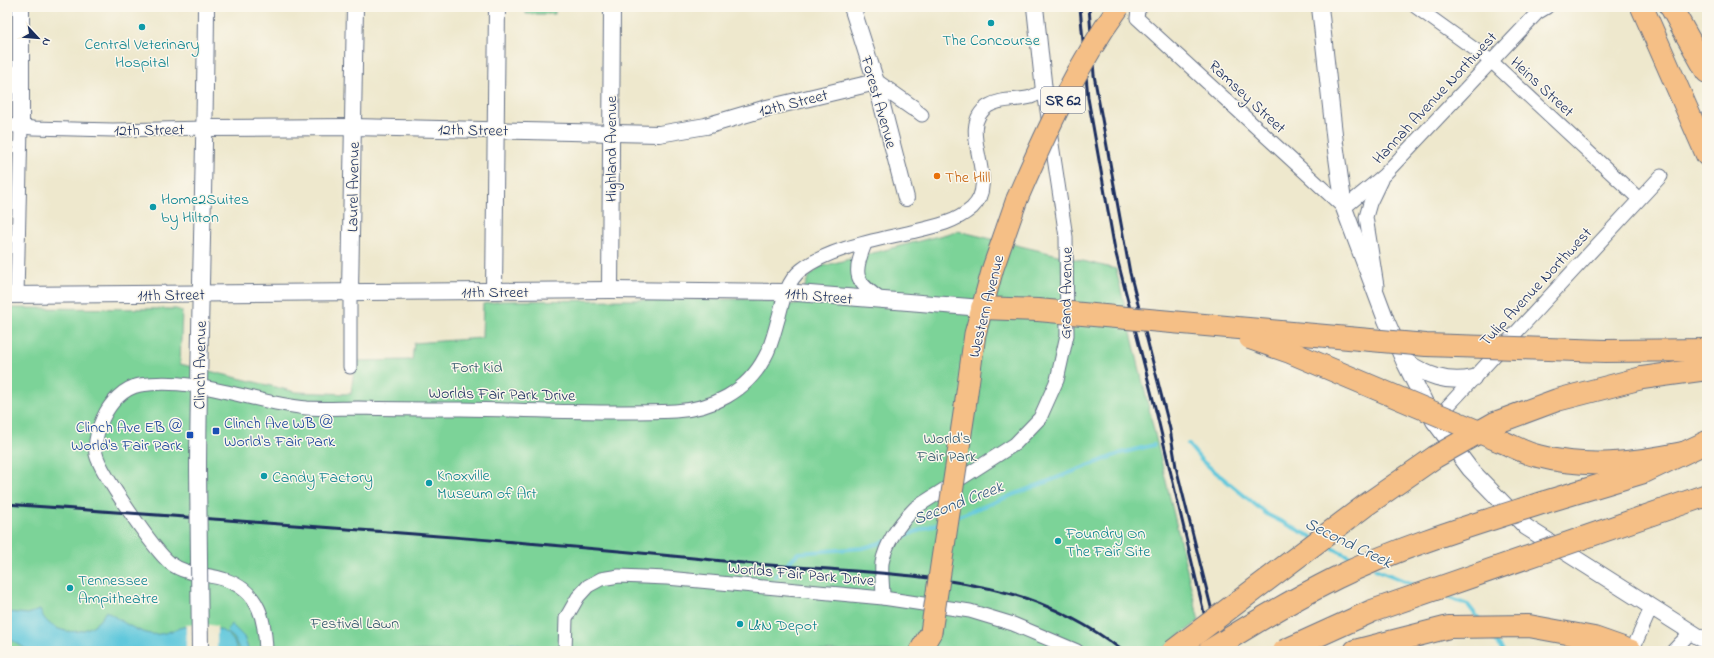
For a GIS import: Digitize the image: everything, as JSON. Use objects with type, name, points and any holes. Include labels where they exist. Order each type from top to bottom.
[{"type":"highway","points":[[1642,7],[1707,155]]},
{"type":"highway","points":[[1671,7],[1707,71]]},
{"type":"highway","points":[[1678,7],[1707,71]]},
{"type":"highway","points":[[982,308],[1038,310],[1426,345],[1605,351],[1707,350]]},
{"type":"highway","points":[[1179,323],[1240,335],[1290,352],[1537,456],[1577,463],[1625,463],[1683,453]]},
{"type":"highway","points":[[1173,651],[1372,501],[1435,457],[1495,423],[1557,400],[1642,378],[1707,369]]},
{"type":"highway","points":[[1209,651],[1250,625],[1337,578],[1432,538],[1644,472],[1707,442]]},
{"type":"highway","points":[[1284,651],[1372,611],[1707,495]]},
{"type":"highway","points":[[1355,651],[1449,627],[1529,626],[1594,638],[1632,651]]},
{"type":"main road","name":"Western Avenue","points":[[920,651],[932,641],[975,334],[993,268],[1017,199],[1037,152],[1072,80],[1119,7]]},
{"type":"street","points":[[12,295],[14,126],[21,7]]},
{"type":"street","name":"Clinch Avenue","points":[[200,651],[198,386],[206,128],[206,7]]},
{"type":"street","name":"Laurel Avenue","points":[[350,367],[355,7]]},
{"type":"street","points":[[494,291],[497,7]]},
{"type":"street","name":"Highland Avenue","points":[[610,290],[612,7]]},
{"type":"street","name":"Forest Avenue","points":[[852,7],[876,82],[906,198]]},
{"type":"street","name":"Grand Avenue","points":[[883,598],[882,562],[901,521],[915,508],[1015,444],[1040,418],[1057,380],[1067,335],[1066,237],[1044,91],[1034,7]]},
{"type":"street","name":"Ramsey Street","points":[[1141,7],[1138,10],[1137,18],[1344,208]]},
{"type":"street","points":[[1320,7],[1334,143],[1344,208],[1379,304],[1404,361],[1434,421],[1470,469],[1526,527],[1651,608],[1707,642]]},
{"type":"street","name":"Heins Street","points":[[1416,7],[1491,60],[1639,200]]},
{"type":"street","name":"Hannah Avenue Northwest","points":[[1344,208],[1384,175],[1491,60],[1537,13],[1547,7]]},
{"type":"street","points":[[876,82],[918,112]]},
{"type":"street","name":"12th Street","points":[[14,126],[113,130],[353,127],[659,134],[706,126],[767,108],[876,82]]},
{"type":"street","name":"Worlds Fair Park Drive","points":[[266,651],[265,627],[261,612],[253,599],[226,580],[191,574],[167,561],[149,538],[110,481],[96,454],[96,439],[102,420],[113,402],[122,393],[142,385],[198,386],[305,408],[676,411],[699,408],[722,400],[739,389],[754,375],[766,356],[785,292],[799,271],[828,254],[958,220],[976,204],[982,188],[981,161],[975,137],[977,120],[985,109],[994,103],[1029,97],[1044,91]]},
{"type":"street","points":[[1379,304],[1376,271],[1366,217],[1370,203],[1384,175]]},
{"type":"street","name":"Tulip Avenue Northwest","points":[[1434,421],[1661,176]]},
{"type":"street","points":[[865,244],[859,260],[859,281],[863,287],[882,300]]},
{"type":"street","name":"11th Street","points":[[12,295],[111,295],[200,292],[610,290],[785,292],[982,308]]},
{"type":"street","points":[[1404,361],[1420,372],[1437,378],[1455,380],[1473,378]]},
{"type":"street","name":"Worlds Fair Park Drive","points":[[564,651],[566,618],[578,596],[586,588],[601,579],[619,576],[666,578],[883,598],[970,611],[1020,626],[1077,651]]},
{"type":"street","points":[[1632,651],[1651,608]]},
{"type":"street","points":[[1673,651],[1691,632]]},
{"type":"green space","points":[[512,7],[555,7],[555,14],[526,14],[526,9],[512,9]]},
{"type":"green space","name":"World's Fair Park","points":[[958,231],[1116,269],[1199,621],[1160,651],[7,651],[7,308],[176,309],[182,311],[180,364],[296,392],[351,394],[355,361],[412,360],[414,343],[482,338],[483,304],[501,301],[752,299],[798,305],[808,278],[819,267]]},
{"type":"water","points":[[40,610],[49,623],[55,627],[71,632],[87,629],[94,625],[106,611],[132,627],[150,634],[163,633],[191,626],[216,628],[230,636],[237,651],[29,651],[7,637],[7,612],[28,614]]},
{"type":"water","points":[[231,624],[244,637],[249,651],[240,651],[234,638],[227,632]]},
{"type":"water","points":[[515,643],[525,646],[529,651],[503,651],[510,644]]},
{"type":"pier","points":[[204,624],[217,626],[217,651],[186,651],[186,625]]},
{"type":"waterway","name":"Second Creek","points":[[1188,444],[1202,461],[1268,515],[1312,537]]},
{"type":"waterway","name":"Second Creek","points":[[956,517],[1121,453],[1154,445]]},
{"type":"waterway","name":"Second Creek","points":[[896,539],[942,522]]},
{"type":"waterway","name":"Second Creek","points":[[775,577],[798,553],[863,548],[887,541]]},
{"type":"waterway","name":"Second Creek","points":[[1325,544],[1356,560]]},
{"type":"waterway","name":"Second Creek","points":[[1375,569],[1417,586]]},
{"type":"waterway","name":"Second Creek","points":[[1442,595],[1468,605],[1479,619]]},
{"type":"waterway","name":"Second Creek","points":[[1490,634],[1503,651]]},
{"type":"railway","points":[[1080,7],[1088,98],[1115,250],[1157,415],[1213,651]]},
{"type":"railway","points":[[1089,7],[1094,75],[1130,273],[1170,429],[1176,467],[1222,651]]},
{"type":"railway","points":[[7,504],[455,537],[759,564],[905,575],[977,586],[1027,599],[1070,617],[1098,633],[1123,651]]},
{"type":"place","name":"The Concourse","points":[[991,23]]},
{"type":"place","name":"Central Veterinary Hospital","points":[[142,27]]},
{"type":"place","name":"The Hill","points":[[937,176]]},
{"type":"place","name":"Home2Suites by Hilton","points":[[153,207]]},
{"type":"place","name":"Clinch Ave WB @ World's Fair Park","points":[[216,431]]},
{"type":"place","name":"Clinch Ave EB @ World's Fair Park","points":[[190,435]]},
{"type":"place","name":"Candy Factory","points":[[264,476]]},
{"type":"place","name":"Knoxville Museum of Art","points":[[429,483]]},
{"type":"place","name":"Foundry On The Fair Site","points":[[1058,541]]},
{"type":"place","name":"Tennessee Ampitheatre","points":[[70,588]]},
{"type":"place","name":"L&N Depot","points":[[740,624]]},
{"type":"park label","name":"Fort Kid","points":[[477,366]]},
{"type":"park label","name":"Festival Lawn","points":[[355,622]]}]
